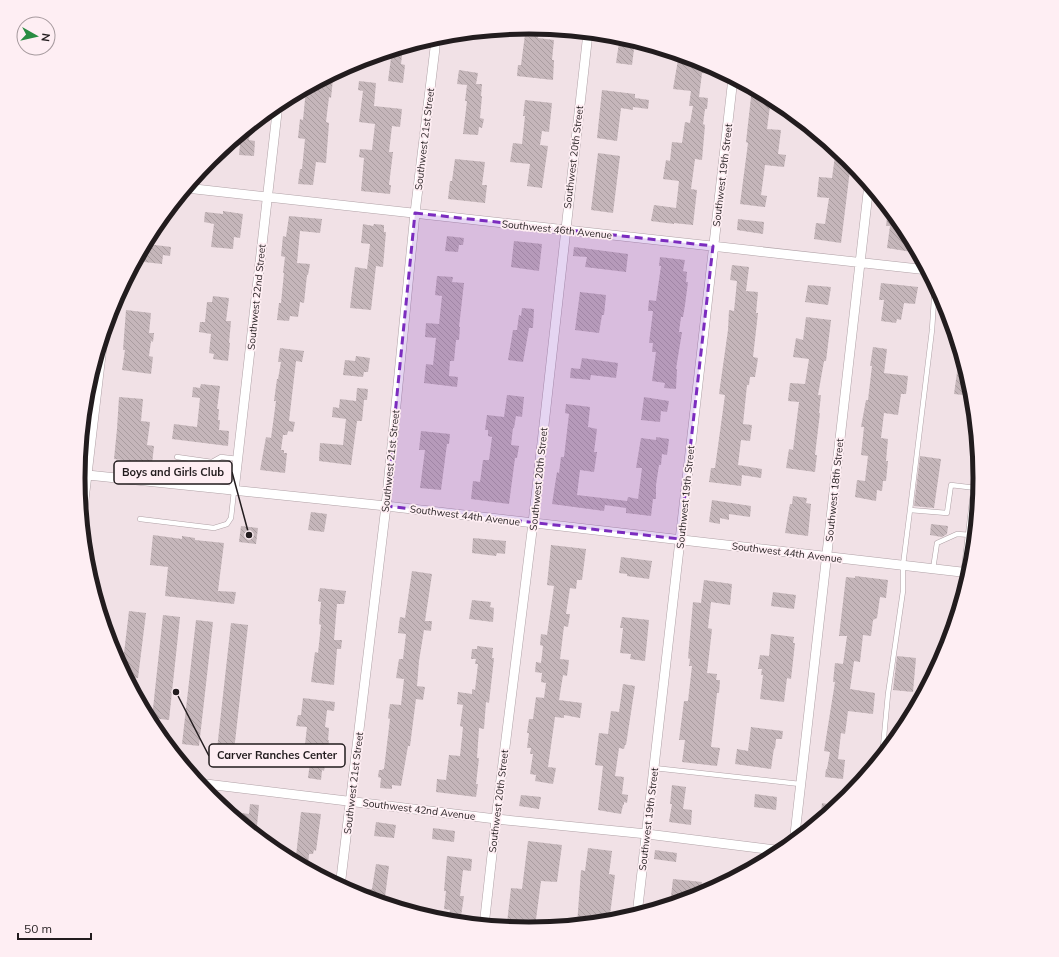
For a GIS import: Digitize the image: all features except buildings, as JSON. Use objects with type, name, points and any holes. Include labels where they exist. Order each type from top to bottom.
[{"type":"street","name":"Southwest 20th Street","points":[[485,920],[533,523],[587,38]]},
{"type":"street","name":"Southwest 21st Street","points":[[341,881],[386,506],[415,213],[435,45]]},
{"type":"street","name":"Southwest 19th Street","points":[[638,910],[732,83]]},
{"type":"street","name":"Southwest 22nd Street","points":[[234,491],[277,113]]},
{"type":"street","name":"Southwest 46th Avenue","points":[[192,189],[921,269]]},
{"type":"street","name":"Southwest 18th Street","points":[[795,835],[868,190]]},
{"type":"street","points":[[86,446],[97,379]]},
{"type":"street","name":"Southwest 44th Avenue","points":[[85,474],[386,506],[963,572]]},
{"type":"street","name":"Southwest 42nd Avenue","points":[[207,785],[351,800],[496,819],[647,834],[773,850]]},
{"type":"lane","points":[[883,748],[888,694],[903,591],[903,565],[932,330],[934,296]]},
{"type":"lane","points":[[177,457],[212,462],[221,457],[238,459]]},
{"type":"lane","points":[[910,510],[947,513],[951,485],[974,488]]},
{"type":"lane","points":[[140,519],[214,528],[226,524],[231,518],[234,491]]},
{"type":"lane","points":[[933,569],[937,543],[957,534],[970,535]]},
{"type":"lane","points":[[654,768],[800,784]]},
{"type":"highlighted area","points":[[415,213],[713,246],[680,539],[386,506]]},
{"type":"place","name":"Boys and Girls Club","points":[[249,535]]},
{"type":"place","name":"Carver Ranches Center","points":[[176,692]]}]
